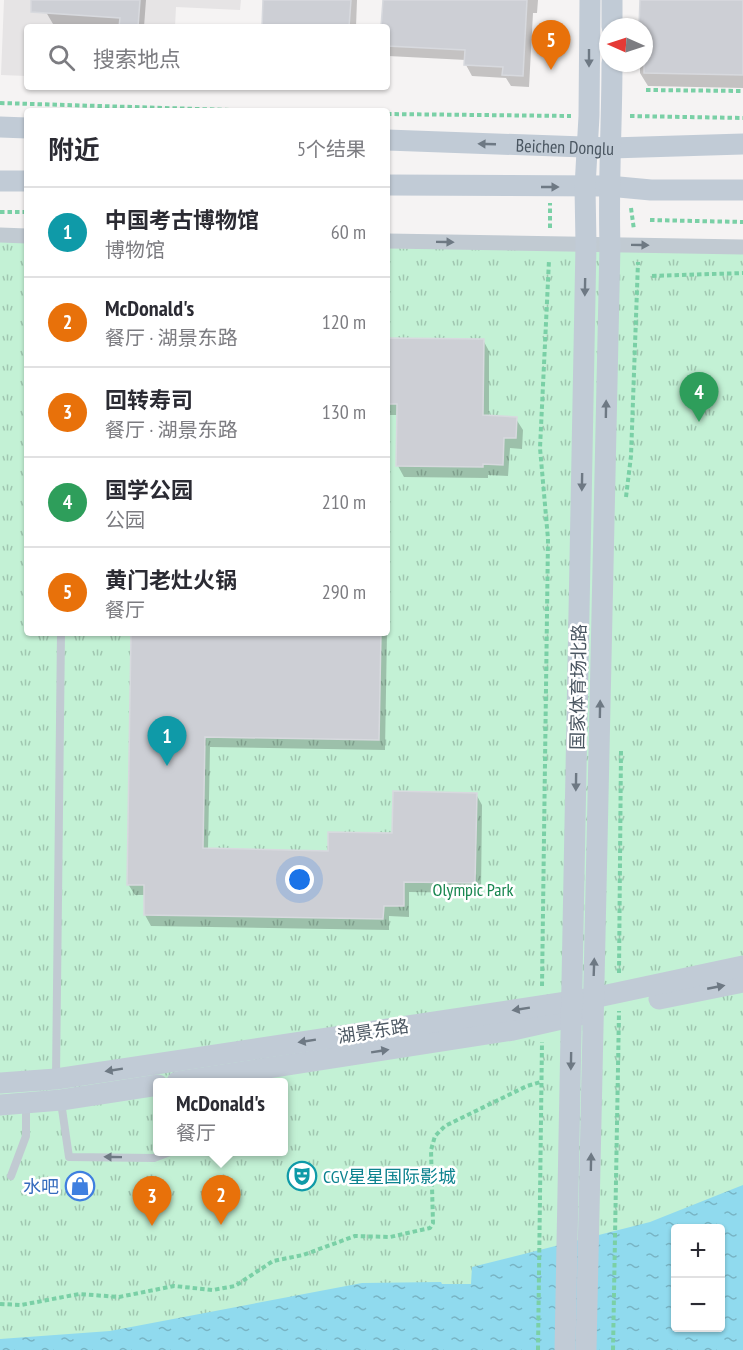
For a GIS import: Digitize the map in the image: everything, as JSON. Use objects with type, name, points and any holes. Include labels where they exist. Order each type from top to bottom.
[{"type":"street","name":"国家体育场北路","points":[[565,1350],[590,0]]},
{"type":"street","points":[[612,0],[612,18]]},
{"type":"street","name":"国家体育场北路","points":[[586,1350],[610,245],[618,187],[611,148],[612,72]]},
{"type":"street","points":[[0,127],[24,128]]},
{"type":"street","name":"Beichen Donglu","points":[[390,140],[611,148],[743,144]]},
{"type":"street","points":[[0,181],[24,181]]},
{"type":"street","points":[[390,185],[743,190]]},
{"type":"street","points":[[0,235],[24,236]]},
{"type":"street","points":[[390,241],[743,247]]},
{"type":"street","name":"湖景东路","points":[[619,1000],[743,966]]},
{"type":"street","name":"湖景东路","points":[[204,1078],[619,1000],[743,982]]},
{"type":"street","name":"湖景东路","points":[[0,1083],[56,1079],[542,1015]]},
{"type":"street","points":[[0,1105],[61,1101],[153,1086]]},
{"type":"lane","points":[[56,1079],[61,636]]},
{"type":"lane","points":[[61,1101],[69,1156],[154,1158],[159,1156]]},
{"type":"lane","points":[[11,1176],[26,1136],[26,1103]]},
{"type":"path","points":[[646,90],[743,91]]},
{"type":"path","points":[[0,103],[165,108]]},
{"type":"path","points":[[390,114],[589,116]]},
{"type":"path","points":[[612,116],[743,118]]},
{"type":"path","points":[[538,1350],[548,539],[540,448],[550,242],[550,187]]},
{"type":"path","points":[[618,187],[636,245],[638,286],[631,456],[626,499]]},
{"type":"path","points":[[0,212],[24,212]]},
{"type":"path","points":[[650,220],[743,222]]},
{"type":"path","points":[[652,276],[743,273]]},
{"type":"path","points":[[613,1350],[617,1217],[621,741]]},
{"type":"path","points":[[0,1304],[21,1305],[79,1294],[119,1297],[174,1286],[213,1290],[235,1286],[273,1261],[303,1255],[356,1236],[390,1237],[430,1228],[433,1223],[431,1150],[435,1136],[445,1126],[526,1086],[542,1082]]},
{"type":"shaded area","points":[[4,0],[241,0],[240,10],[176,7],[175,24],[24,24],[24,76],[1,75]]},
{"type":"green space","name":"Olympic Park","points":[[0,242],[24,242],[24,636],[390,636],[390,248],[743,253],[743,1350],[0,1350]]},
{"type":"water","points":[[743,1185],[743,1350],[0,1350],[0,1339],[110,1331],[362,1283],[471,1284],[472,1267],[650,1222]]},
{"type":"building","points":[[31,0],[140,0],[138,24],[119,24],[120,18],[31,12]]},
{"type":"building","points":[[263,0],[351,0],[349,24],[262,24]]},
{"type":"building","points":[[383,0],[527,0],[523,76],[502,75],[503,67],[464,65],[465,50],[390,46],[390,24],[381,24]]},
{"type":"building","points":[[640,0],[743,0],[743,75],[644,73],[653,72],[653,18],[639,18]]},
{"type":"building","points":[[390,338],[484,339],[483,415],[517,417],[516,438],[504,438],[503,465],[483,464],[483,467],[396,466],[397,404],[390,404]]},
{"type":"building","points":[[131,636],[381,636],[379,740],[205,737],[203,848],[328,851],[328,832],[392,833],[393,791],[477,793],[475,883],[404,882],[404,906],[384,906],[383,919],[144,915],[144,885],[127,885]]},
{"type":"place","name":"黄门老灶火锅","points":[[551,70]]},
{"type":"place","name":"国学公园","points":[[699,422]]},
{"type":"place","name":"中国考古博物馆","points":[[167,766]]},
{"type":"place","name":"CGV星星国际影城","points":[[302,1176]]},
{"type":"place","name":"水吧","points":[[80,1186]]},
{"type":"place","name":"McDonald's","points":[[221,1225]]},
{"type":"place","name":"回转寿司","points":[[152,1226]]}]
